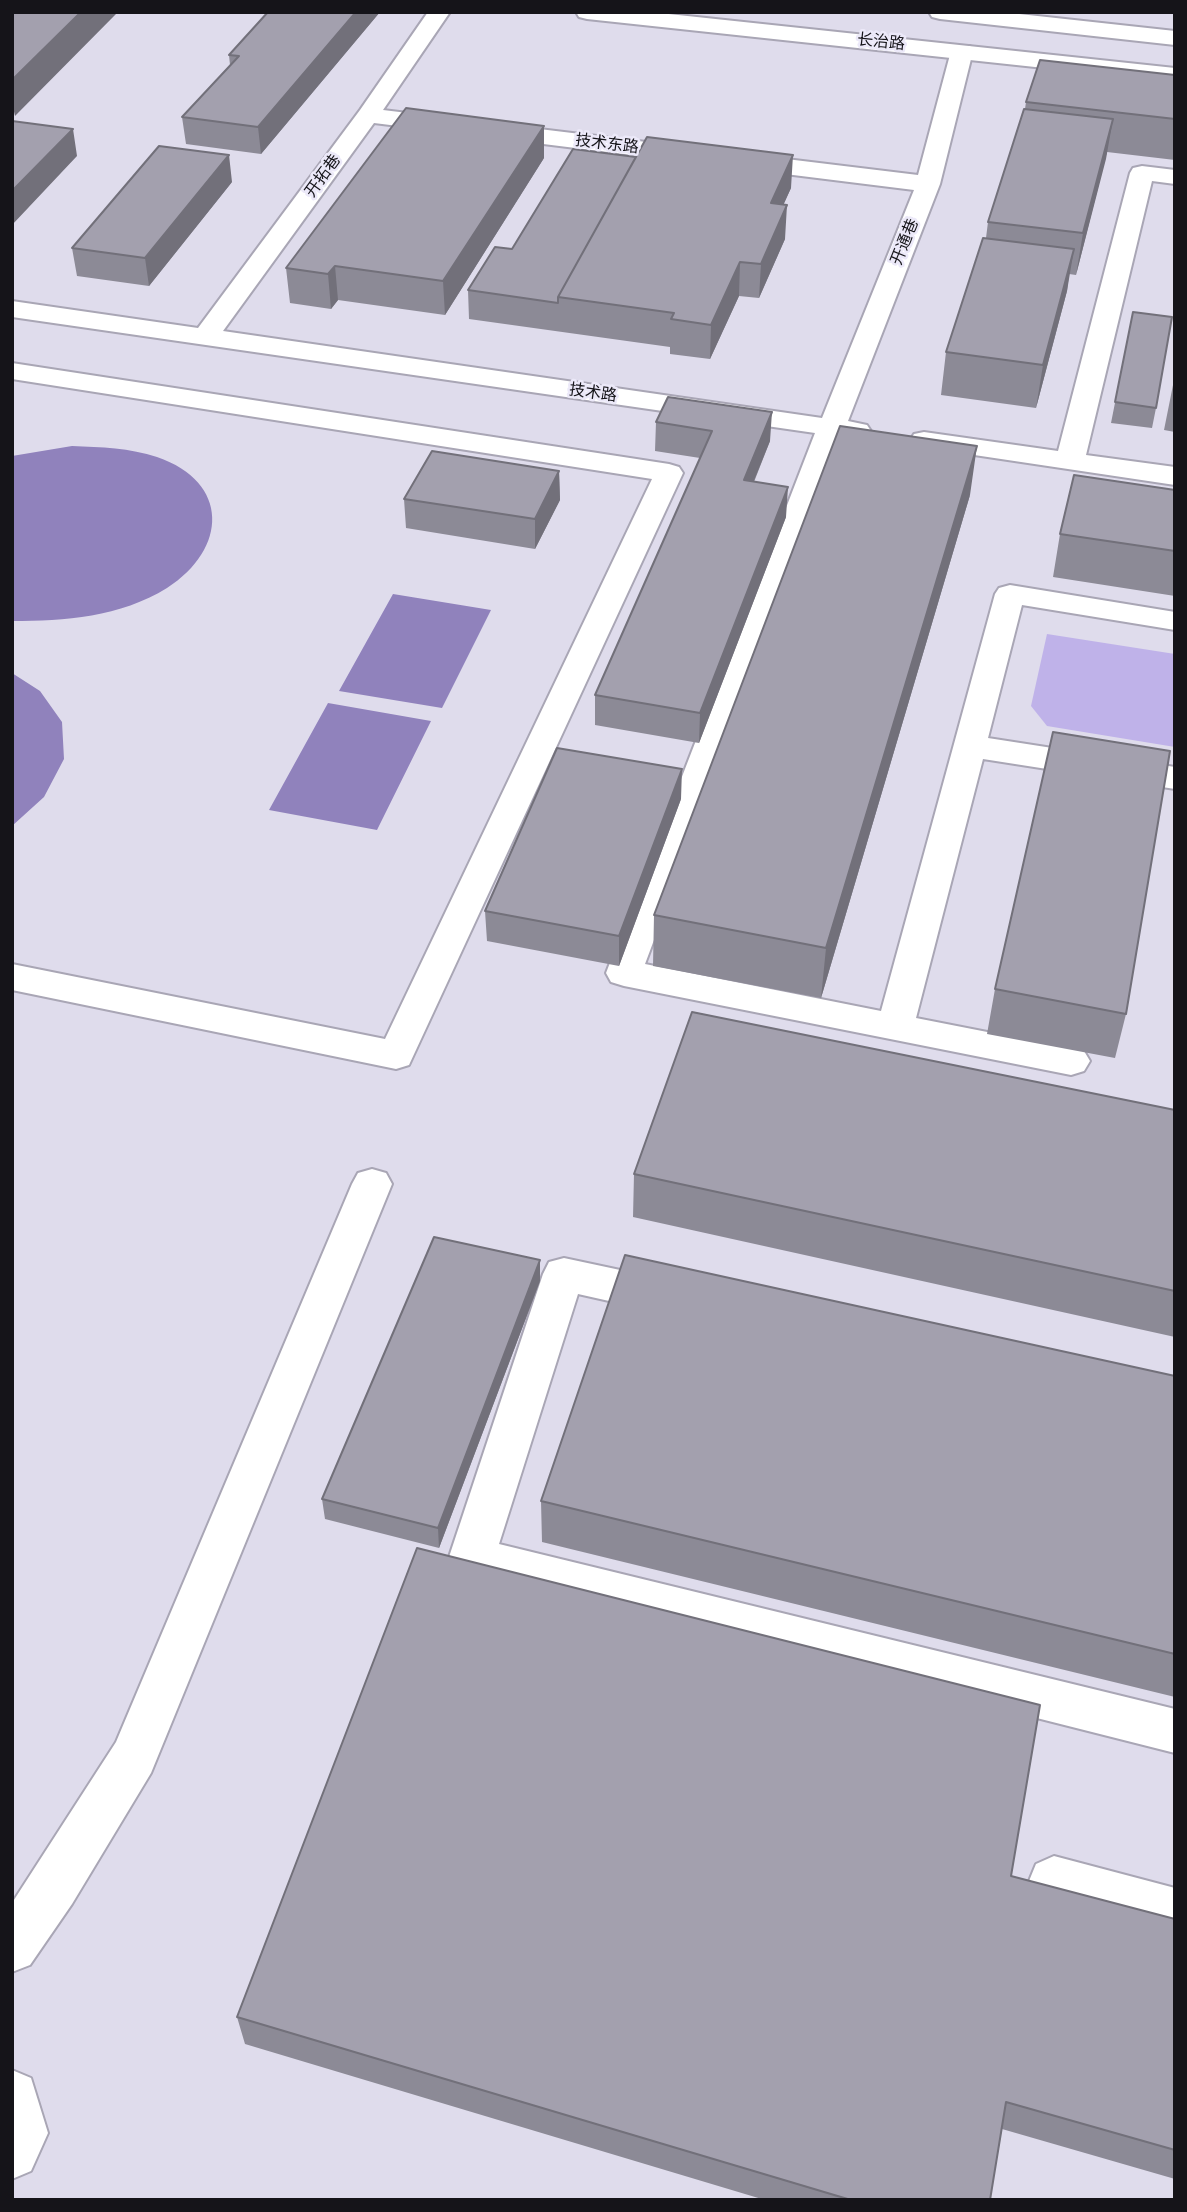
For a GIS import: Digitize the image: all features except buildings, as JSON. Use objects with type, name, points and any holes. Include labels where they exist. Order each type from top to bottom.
[{"type":"street","name":"开拓巷","points":[[205,337],[368,115],[439,12]]},
{"type":"street","name":"长治路","points":[[587,12],[1175,75]]},
{"type":"street","points":[[940,12],[1175,38]]},
{"type":"street","name":"开通巷","points":[[895,1027],[624,973],[832,427],[876,286],[928,184],[962,51]]},
{"type":"street","name":"技术东路","points":[[368,115],[928,184]]},
{"type":"street","points":[[1070,461],[1142,173],[1175,177]]},
{"type":"street","name":"技术路","points":[[12,309],[1175,476]]},
{"type":"street","points":[[12,371],[669,474],[396,1055],[12,977]]},
{"type":"street","points":[[1071,1061],[895,1027],[1010,594],[1175,621]]},
{"type":"street","points":[[970,746],[1175,778]]},
{"type":"street","points":[[12,1947],[54,1887],[134,1757],[372,1184]]},
{"type":"street","points":[[700,1305],[564,1274],[472,1557],[1175,1731]]},
{"type":"street","points":[[1054,1881],[1175,1913]]},
{"type":"street","points":[[12,2097],[21,2133],[12,2152]]},
{"type":"shaded area","points":[[72,446],[136,452],[157,457],[181,468],[198,483],[208,499],[212,517],[210,536],[201,555],[187,572],[149,598],[92,615],[12,621],[12,456]]},
{"type":"shaded area","points":[[393,594],[491,610],[442,708],[339,691]]},
{"type":"shaded area","points":[[1047,634],[1175,654],[1175,747],[1047,726],[1031,706]]},
{"type":"shaded area","points":[[12,673],[40,691],[62,722],[64,759],[44,797],[12,826]]},
{"type":"shaded area","points":[[328,703],[431,721],[377,830],[269,810]]}]
